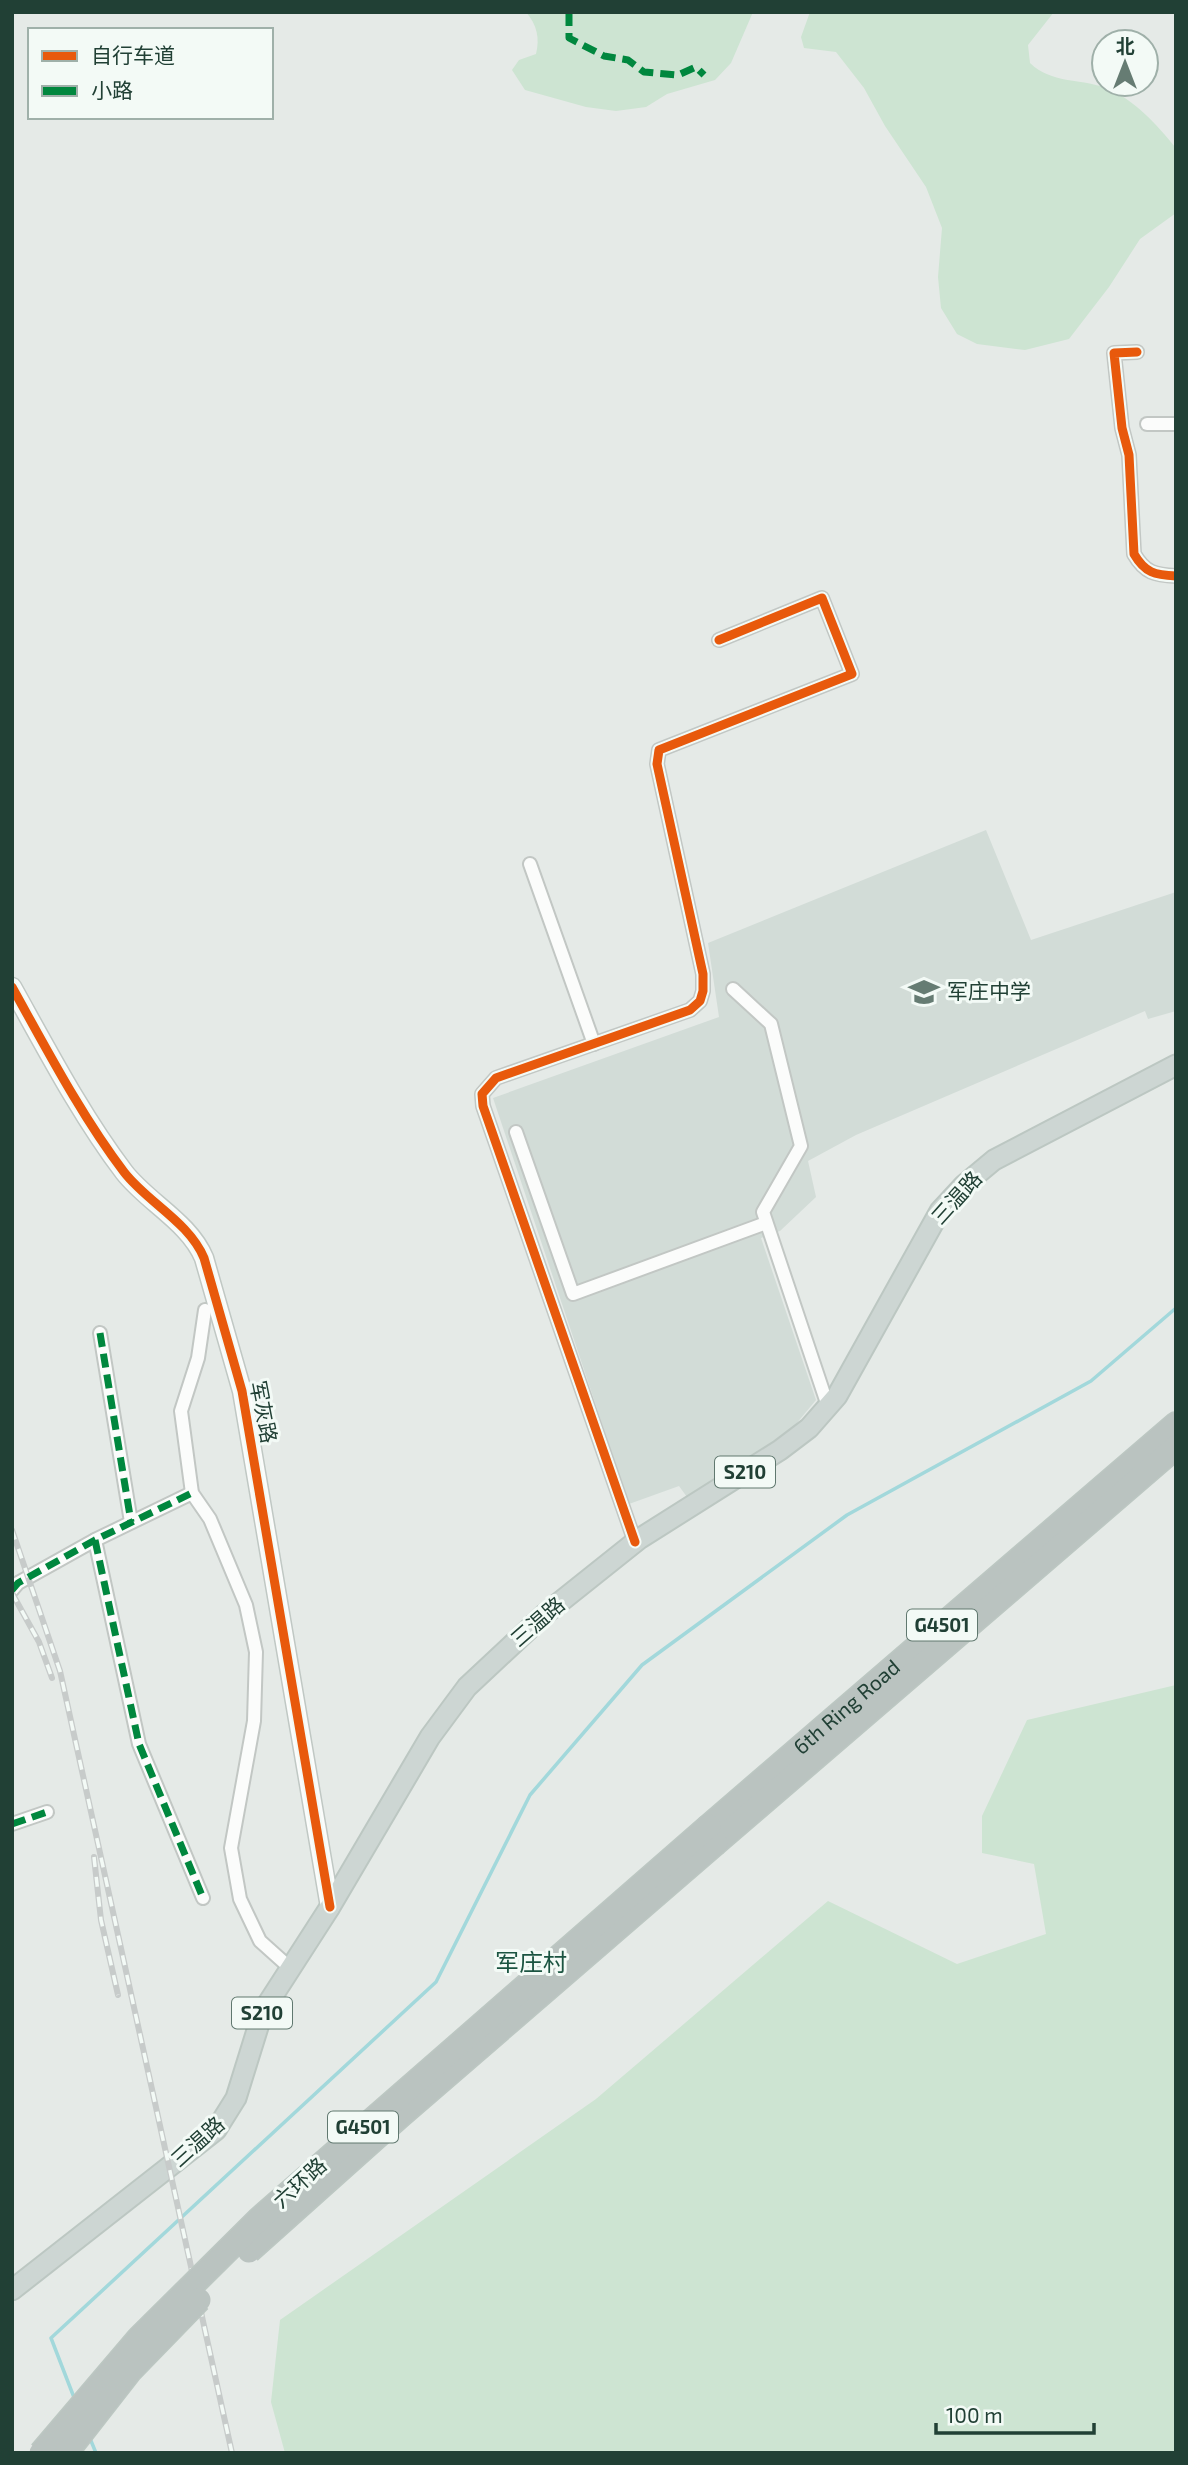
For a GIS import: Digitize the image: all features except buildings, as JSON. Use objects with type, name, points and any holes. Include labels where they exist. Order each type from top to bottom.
[{"type":"highway","name":"6th Ring Road","points":[[713,1834],[1176,1424]]},
{"type":"highway","name":"6th Ring Road","points":[[713,1834],[1176,1447]]},
{"type":"highway","name":"六环路","points":[[41,2453],[139,2338],[259,2219],[713,1834]]},
{"type":"highway","name":"六环路","points":[[66,2453],[130,2371],[267,2233],[713,1834]]},
{"type":"main road","name":"三温路","points":[[12,2290],[216,2130],[236,2098],[263,2011],[330,1907],[430,1737],[467,1686],[545,1614],[635,1542],[780,1450],[809,1428],[854,1368],[940,1211],[964,1185],[995,1160],[1176,1065]]},
{"type":"street","points":[[1136,352],[1114,353],[1122,428],[1129,455],[1134,554],[1142,568],[1154,574],[1176,576]]},
{"type":"street","points":[[1147,424],[1176,424]]},
{"type":"street","points":[[635,1542],[483,1106],[482,1094],[496,1078],[690,1010],[700,1001],[703,974],[657,764],[659,750],[852,674],[822,598],[719,640]]},
{"type":"street","points":[[530,864],[594,1044]]},
{"type":"street","name":"军灰路","points":[[12,987],[110,1152],[143,1194],[197,1242],[204,1258],[242,1391],[330,1907]]},
{"type":"street","points":[[733,989],[771,1024],[801,1146],[763,1212],[828,1406]]},
{"type":"street","points":[[516,1132],[573,1294],[766,1223]]},
{"type":"street","points":[[205,1310],[198,1358],[181,1411],[192,1493],[209,1519],[246,1605],[256,1652],[254,1721],[231,1848],[240,1899],[260,1941],[289,1967]]},
{"type":"street","points":[[100,1333],[131,1522]]},
{"type":"street","points":[[14,1582],[192,1493]]},
{"type":"street","points":[[95,1540],[139,1744],[203,1898]]},
{"type":"street","points":[[12,1824],[47,1812]]},
{"type":"shaded area","points":[[986,830],[1031,940],[1176,892],[1176,1011],[1148,1019],[1145,1011],[856,1135],[808,1161],[816,1197],[780,1231],[761,1238],[816,1400],[791,1430],[687,1497],[679,1486],[629,1504],[493,1098],[719,1017],[708,943]]},
{"type":"green space","points":[[526,12],[753,12],[731,63],[715,80],[667,94],[646,107],[616,111],[586,107],[525,90],[512,70],[519,60],[536,54],[537,32]]},
{"type":"green space","points":[[810,12],[1054,12],[1028,45],[1030,63],[1038,70],[1057,78],[1090,84],[1090,98],[1124,98],[1153,122],[1176,148],[1176,213],[1140,239],[1109,287],[1069,339],[1025,350],[977,344],[957,334],[941,308],[938,277],[942,228],[926,187],[885,126],[864,88],[836,52],[804,48],[801,37]]},
{"type":"green space","points":[[1176,1685],[1176,2453],[285,2453],[271,2402],[280,2320],[596,2099],[828,1901],[957,1964],[1046,1934],[1034,1864],[982,1853],[982,1816],[1027,1720]]},
{"type":"waterway","points":[[75,2400],[51,2338],[436,1982],[530,1795],[642,1665],[847,1515],[1091,1381],[1176,1308]]},
{"type":"waterway","points":[[89,2436],[96,2453]]},
{"type":"railway","points":[[12,1530],[60,1671],[232,2453]]},
{"type":"railway","points":[[12,1593],[39,1642],[52,1678]]},
{"type":"railway","points":[[94,1857],[101,1920],[118,1995]]},
{"type":"marked path","points":[[569,12],[569,38],[604,56],[628,60],[644,72],[678,75],[696,67],[704,75]]},
{"type":"marked path","points":[[100,1333],[131,1522]]},
{"type":"marked path","points":[[12,1590],[18,1583],[95,1540],[192,1493]]},
{"type":"marked path","points":[[95,1540],[139,1744],[203,1898]]},
{"type":"marked path","points":[[12,1824],[47,1812]]},
{"type":"cycle path","points":[[1137,352],[1114,353],[1122,428],[1129,455],[1134,554],[1151,572],[1176,576]]},
{"type":"cycle path","points":[[635,1542],[483,1106],[482,1094],[496,1078],[690,1010],[700,1001],[703,974],[657,764],[659,750],[852,674],[822,598],[719,640]]},
{"type":"cycle path","points":[[12,987],[65,1082],[109,1151],[133,1183],[188,1234],[204,1258],[242,1391],[330,1907]]},
{"type":"place","name":"军庄中学","points":[[924,992]]},
{"type":"district","name":"军庄村","points":[[531,1963]]}]
